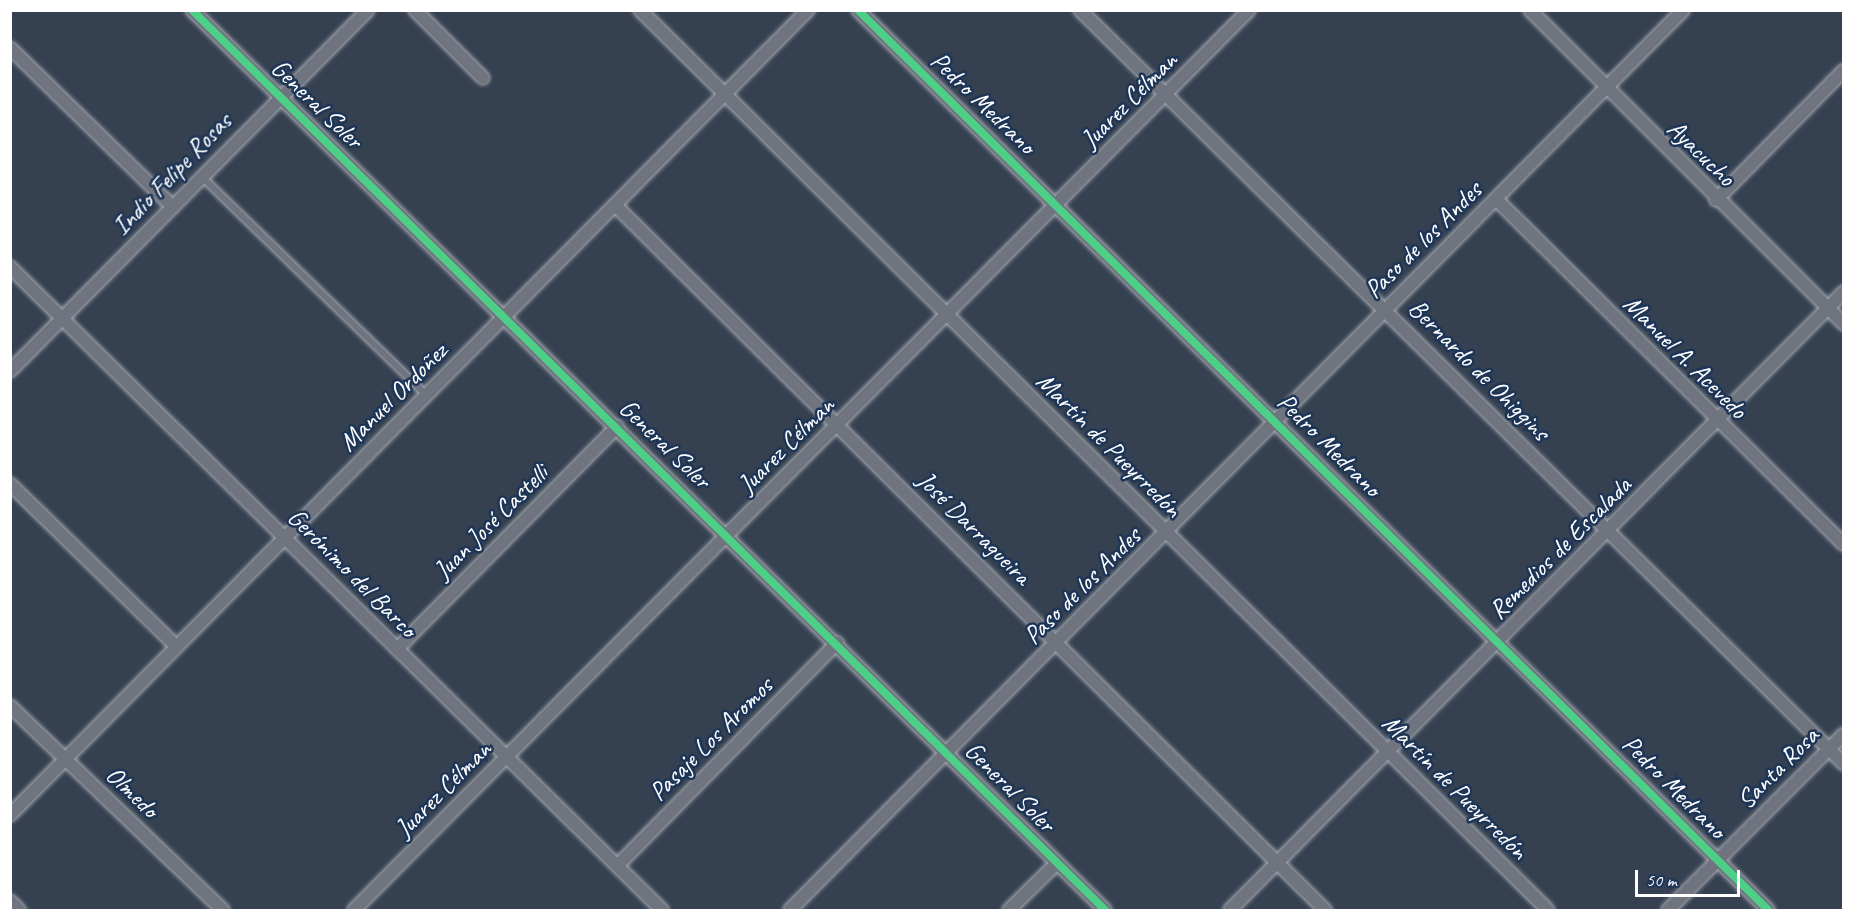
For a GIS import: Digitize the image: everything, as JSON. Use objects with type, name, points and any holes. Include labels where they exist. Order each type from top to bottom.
[{"type":"street","name":"General Soler","points":[[192,10],[729,536],[1105,910]]},
{"type":"street","name":"Indio Felipe Rosas","points":[[10,371],[368,10]]},
{"type":"street","points":[[415,10],[483,78]]},
{"type":"street","name":"Martín de Pueyrredón","points":[[640,10],[1166,534],[1548,910]]},
{"type":"street","name":"Manuel Ordoñez","points":[[10,815],[808,10]]},
{"type":"street","name":"Pedro Medrano","points":[[858,10],[1768,910]]},
{"type":"street","name":"Bernardo de Ohiggins","points":[[1080,10],[1844,764]]},
{"type":"street","name":"Juarez Célman","points":[[354,910],[729,536],[1250,10]]},
{"type":"street","name":"Ayacucho","points":[[1530,10],[1604,90],[1844,324]]},
{"type":"street","name":"Paso de los Andes","points":[[790,910],[1166,534],[1683,10]]},
{"type":"street","points":[[10,48],[172,206]]},
{"type":"street","points":[[1716,200],[1844,70]]},
{"type":"street","name":"Manuel A. Acevedo","points":[[1496,200],[1717,421],[1844,544]]},
{"type":"street","name":"José Darragueira","points":[[615,205],[1325,910]]},
{"type":"street","name":"Gerónimo del Barco","points":[[10,267],[662,910]]},
{"type":"street","name":"Remedios de Escalada","points":[[1230,910],[1844,291]]},
{"type":"street","name":"Juan José Castelli","points":[[397,649],[617,427]]},
{"type":"street","points":[[10,484],[177,647]]},
{"type":"street","name":"Pasaje Los Aromos","points":[[618,866],[837,643]]},
{"type":"street","name":"Olmedo","points":[[10,706],[223,910]]},
{"type":"street","name":"Santa Rosa","points":[[1668,910],[1844,734]]},
{"type":"street","points":[[1009,910],[1057,863]]},
{"type":"street","points":[[10,901],[20,910]]},
{"type":"lane","points":[[201,176],[426,396]]},
{"type":"cycle path","points":[[192,10],[1105,910]]},
{"type":"cycle path","points":[[858,10],[1768,910]]}]
